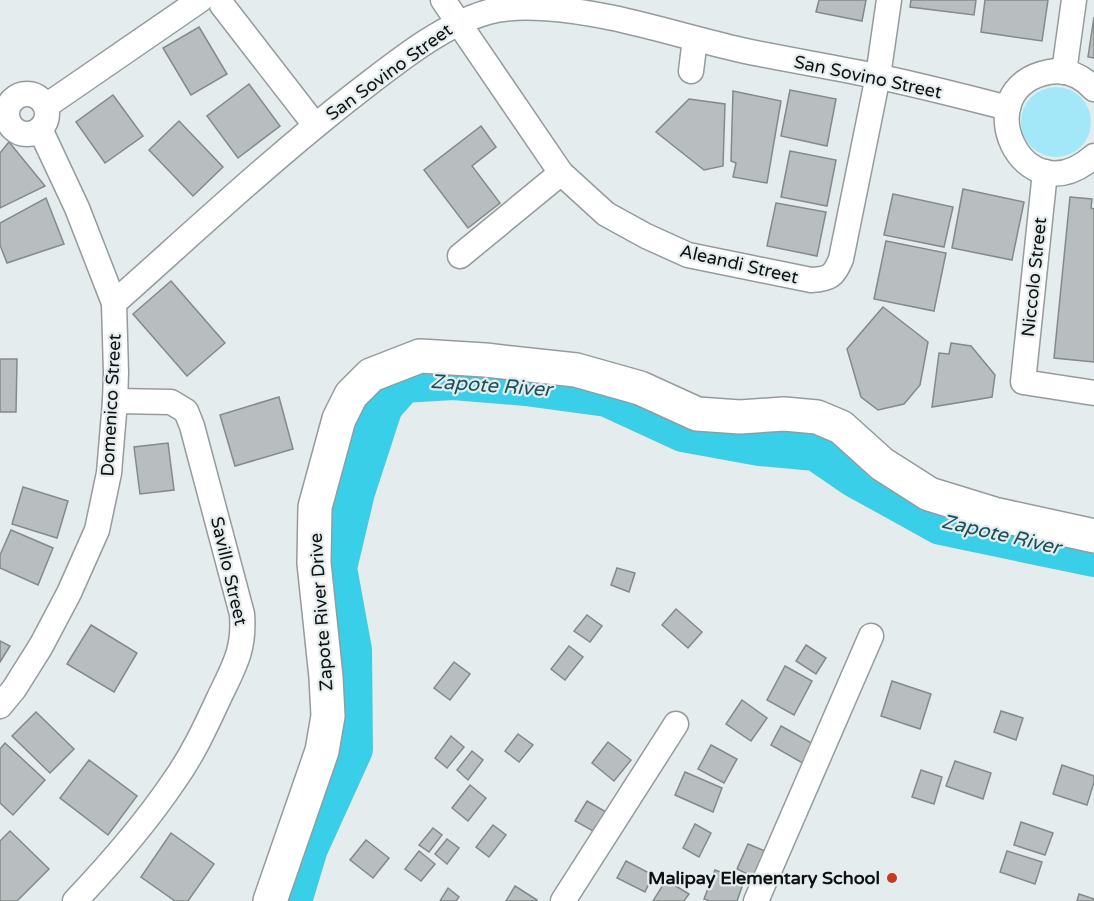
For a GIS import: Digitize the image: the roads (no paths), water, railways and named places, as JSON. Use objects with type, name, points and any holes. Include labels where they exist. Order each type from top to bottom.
[{"type":"street","name":"Aleandi Street","points":[[443,0],[561,173],[606,214],[688,255],[811,280],[823,280],[835,273],[841,259],[878,76],[889,0]]},
{"type":"street","points":[[1064,72],[1074,0]]},
{"type":"street","points":[[213,1],[315,125]]},
{"type":"street","name":"Domenico Street","points":[[0,706],[14,689],[41,646],[69,593],[97,530],[110,472],[116,373],[114,303],[43,118],[213,1]]},
{"type":"street","name":"San Sovino Street","points":[[114,303],[315,125],[396,63],[458,22],[490,11],[523,7],[611,16],[695,39],[783,59],[878,76],[1008,108]]},
{"type":"street","points":[[691,71],[695,39]]},
{"type":"street","points":[[1094,89],[1077,76],[1064,72],[1040,74],[1030,79],[1013,96],[1006,121],[1013,148],[1033,167],[1046,172],[1059,173],[1072,170],[1094,156]]},
{"type":"street","name":"Niccolo Street","points":[[1046,172],[1023,382],[1094,393]]},
{"type":"street","points":[[460,255],[561,173]]},
{"type":"street","name":"Zapote River Drive","points":[[270,901],[322,751],[328,716],[314,563],[315,507],[339,419],[351,394],[370,375],[420,356],[485,360],[576,370],[640,388],[697,414],[740,417],[784,414],[817,417],[841,427],[882,464],[929,494],[994,514],[1094,536]]},
{"type":"street","name":"Savillo Street","points":[[75,901],[111,863],[175,780],[205,728],[239,655],[244,635],[242,614],[186,411],[171,402],[115,401]]},
{"type":"street","points":[[756,901],[871,636]]},
{"type":"street","points":[[563,901],[676,724]]},
{"type":"waterway","name":"Zapote River","points":[[291,901],[307,848],[352,749],[351,650],[336,568],[354,492],[382,406],[403,382],[453,379],[526,385],[607,396],[683,431],[760,445],[816,450],[854,476],[941,524],[1094,556]]},
{"type":"place","name":"Malipay Elementary School","points":[[892,878]]}]
